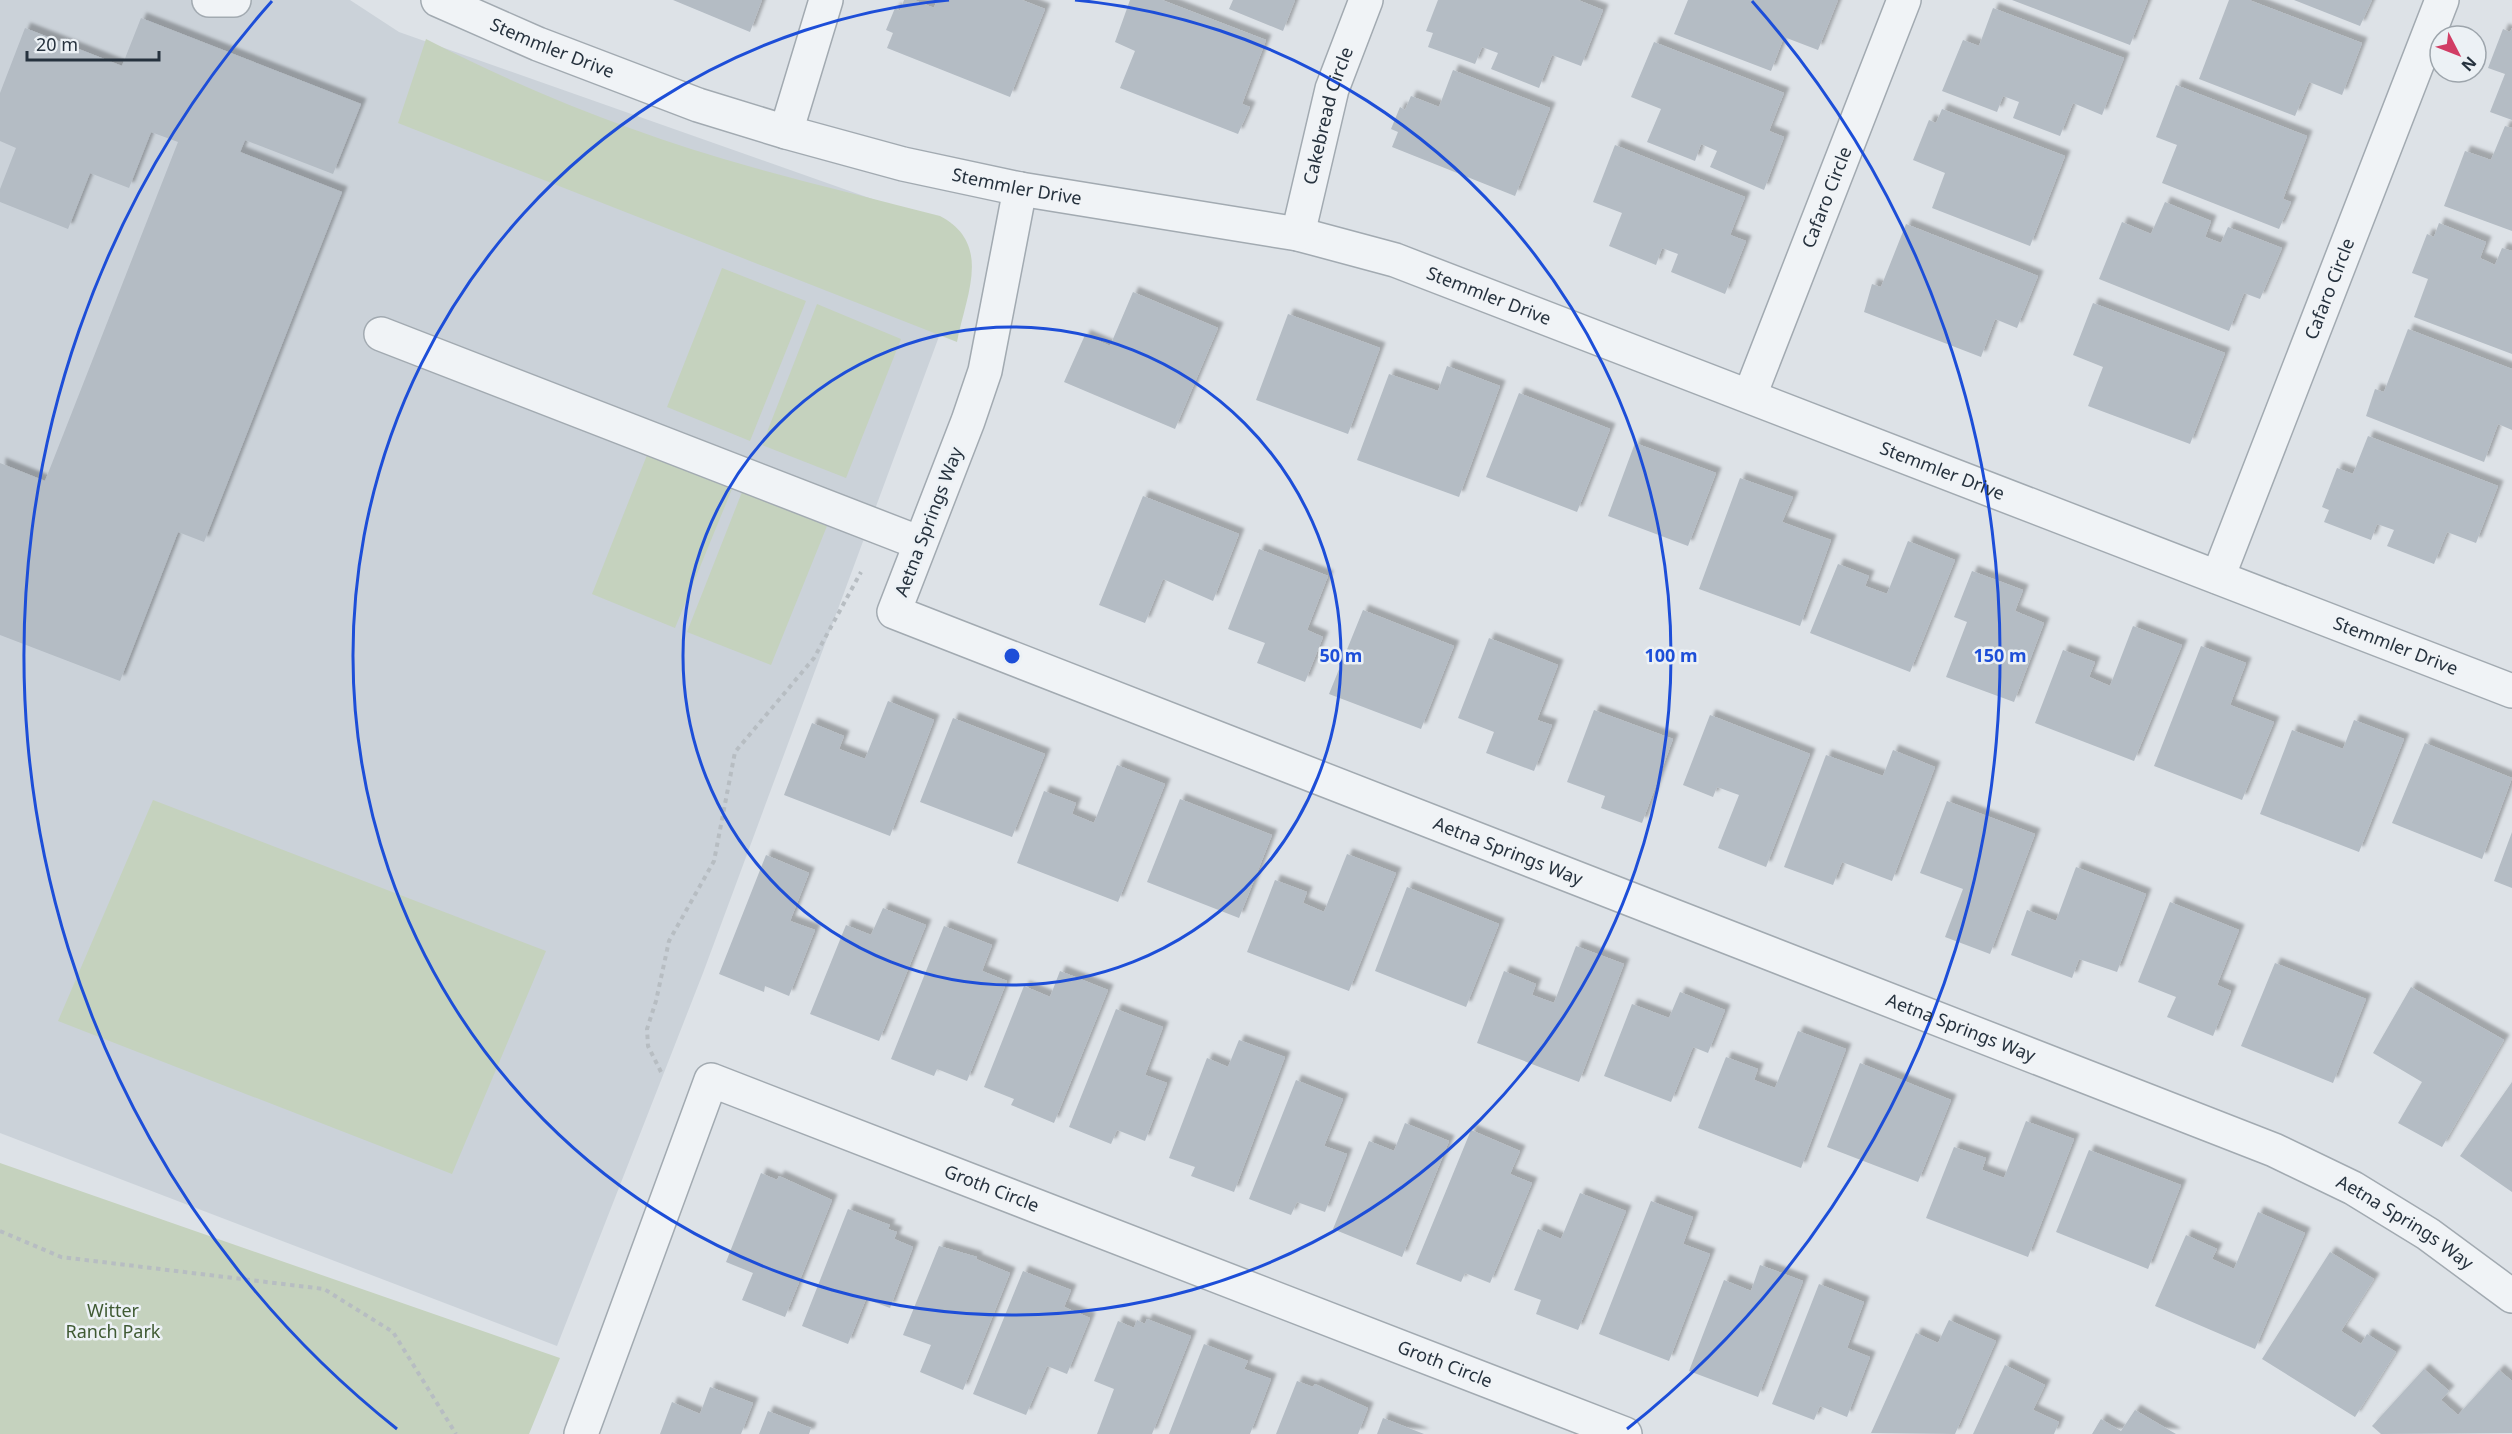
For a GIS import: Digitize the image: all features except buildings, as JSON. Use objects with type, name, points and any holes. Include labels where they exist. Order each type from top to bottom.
[{"type":"street","points":[[209,0],[234,0]]},
{"type":"street","name":"Stemmler Drive","points":[[438,0],[559,52],[698,105],[903,164],[1020,189],[1298,234],[1395,260],[1750,395],[2512,691]]},
{"type":"street","points":[[786,132],[826,0]]},
{"type":"street","name":"Cakebread Circle","points":[[1298,234],[1332,89],[1366,0]]},
{"type":"street","name":"Cafaro Circle","points":[[1750,395],[1904,0]]},
{"type":"street","name":"Cafaro Circle","points":[[2218,577],[2442,0]]},
{"type":"street","name":"Aetna Springs Way","points":[[1020,189],[984,371],[968,421],[894,612],[2274,1150],[2353,1188],[2428,1234],[2512,1296]]},
{"type":"street","points":[[381,333],[920,543]]},
{"type":"street","name":"Groth Circle","points":[[581,1434],[711,1080],[1624,1434]]},
{"type":"path","points":[[661,1072],[648,1046],[647,1029],[656,1001],[669,941],[714,861],[735,752],[814,658],[861,572]]},
{"type":"path","points":[[0,1231],[61,1257],[324,1289],[393,1332],[456,1434]]},
{"type":"shaded area","points":[[0,0],[350,0],[399,32],[943,224],[954,296],[703,973],[557,1346],[0,1133]]},
{"type":"green space","points":[[426,39],[506,78],[629,128],[755,168],[940,216],[956,228],[966,241],[971,256],[970,289],[957,342],[398,123]]},
{"type":"green space","points":[[722,268],[806,301],[750,441],[667,407]]},
{"type":"green space","points":[[817,304],[901,339],[846,478],[762,445]]},
{"type":"green space","points":[[647,455],[732,489],[675,628],[592,594]]},
{"type":"green space","points":[[742,492],[827,526],[771,665],[687,632]]},
{"type":"green space","points":[[153,800],[546,951],[452,1174],[58,1021]]},
{"type":"green space","name":"Witter Ranch Park","points":[[0,1163],[560,1358],[529,1434],[0,1434]]}]
